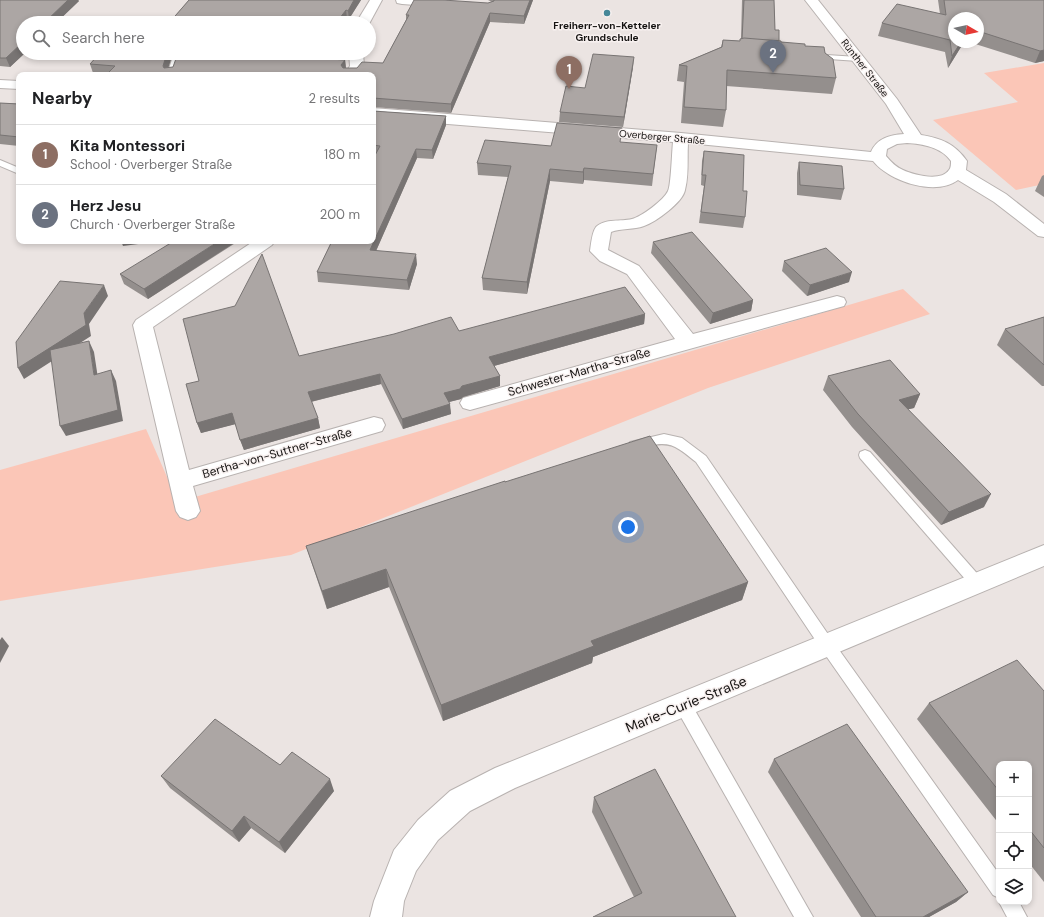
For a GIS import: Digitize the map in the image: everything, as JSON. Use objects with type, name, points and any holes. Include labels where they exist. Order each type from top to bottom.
[{"type":"street","points":[[367,16],[376,0]]},
{"type":"street","points":[[402,0],[457,4]]},
{"type":"street","name":"Rünther Straße","points":[[811,0],[892,102],[915,138]]},
{"type":"street","points":[[354,72],[357,66],[357,60]]},
{"type":"street","points":[[0,84],[16,85]]},
{"type":"street","name":"Overberger Straße","points":[[376,113],[681,138],[878,157]]},
{"type":"street","points":[[681,138],[677,191],[673,197],[643,221],[634,224],[609,226],[603,230],[599,251],[604,257],[625,264],[633,270],[688,342]]},
{"type":"street","points":[[900,138],[915,138],[937,143],[953,153],[959,161],[959,169],[957,172],[943,180],[914,180],[888,169],[878,157],[879,149],[887,142],[900,138]]},
{"type":"street","points":[[957,172],[1000,198],[1044,232]]},
{"type":"street","points":[[188,511],[143,326],[262,244]]},
{"type":"street","name":"Schwester-Martha-Straße","points":[[470,403],[837,302]]},
{"type":"street","name":"Bertha-von-Suttner-Straße","points":[[181,481],[374,425]]},
{"type":"street","name":"Marie-Curie-Straße","points":[[386,917],[389,901],[405,861],[428,830],[460,801],[505,778],[683,706],[1044,555]]},
{"type":"lane","points":[[803,55],[858,60]]},
{"type":"lane","points":[[171,72],[175,60]]},
{"type":"lane","points":[[0,163],[16,170]]},
{"type":"lane","points":[[623,448],[658,438],[670,439],[681,443],[701,459],[827,645],[996,885]]},
{"type":"lane","points":[[865,455],[978,583]]},
{"type":"lane","points":[[683,706],[804,917]]},
{"type":"lane","points":[[1010,905],[1018,917]]},
{"type":"shaded area","points":[[1044,63],[1044,184],[1016,190],[933,120],[1018,102],[984,73]]},
{"type":"shaded area","points":[[903,289],[930,314],[708,388],[291,555],[0,601],[0,470],[146,429],[178,502]]},
{"type":"building","points":[[0,0],[68,0],[51,16],[16,16],[16,49],[6,58],[0,58]]},
{"type":"building","points":[[189,0],[354,0],[348,11],[346,10],[341,16],[175,16]]},
{"type":"building","points":[[414,0],[488,3],[494,0],[530,0],[524,16],[490,13],[451,104],[376,98],[376,72],[109,72],[115,66],[90,64],[94,60],[165,60],[163,66],[164,68],[173,67],[176,60],[345,60],[341,65],[343,68],[357,68],[362,62],[383,63],[409,15],[406,15]]},
{"type":"building","points":[[744,0],[774,0],[775,30],[779,30],[779,41],[742,39]]},
{"type":"building","points":[[944,0],[1044,0],[1044,50],[1040,51],[984,33],[984,12],[948,12],[948,40],[882,23],[897,4],[946,15]]},
{"type":"building","points":[[744,38],[824,47],[825,53],[833,59],[836,78],[727,70],[726,110],[684,107],[687,66],[679,65],[722,47],[723,40],[740,41],[740,39]]},
{"type":"building","points":[[951,48],[957,48],[952,56]]},
{"type":"building","points":[[593,54],[634,57],[624,117],[560,112],[566,86],[585,88]]},
{"type":"building","points":[[0,103],[16,104],[16,137],[0,135]]},
{"type":"building","points":[[376,111],[446,116],[432,150],[416,149],[376,237],[376,153],[380,146],[376,145]]},
{"type":"building","points":[[557,123],[622,128],[620,142],[657,145],[653,174],[584,168],[583,172],[550,169],[527,282],[482,278],[511,166],[477,163],[485,140],[551,146]]},
{"type":"building","points":[[704,151],[744,155],[743,191],[747,191],[745,217],[701,212],[706,175],[702,175]]},
{"type":"building","points":[[799,162],[842,166],[844,189],[800,185]]},
{"type":"building","points":[[692,232],[753,300],[713,313],[653,242]]},
{"type":"building","points":[[169,244],[214,244],[144,289],[120,274]]},
{"type":"building","points":[[331,244],[373,244],[370,250],[416,254],[407,280],[317,272]]},
{"type":"building","points":[[826,248],[852,272],[810,285],[784,261]]},
{"type":"building","points":[[262,254],[299,356],[394,334],[451,317],[459,331],[625,287],[645,314],[489,357],[500,376],[462,386],[460,389],[444,393],[450,404],[402,419],[380,374],[308,392],[318,418],[240,440],[232,413],[197,423],[186,384],[199,381],[183,319],[235,306]]},
{"type":"building","points":[[60,281],[104,285],[84,313],[86,325],[18,368],[16,342]]},
{"type":"building","points":[[1044,317],[1044,365],[1005,329]]},
{"type":"building","points":[[89,341],[94,375],[111,370],[118,410],[60,426],[50,350]]},
{"type":"building","points":[[890,360],[920,394],[899,400],[991,494],[949,512],[858,414],[828,376]]},
{"type":"building","points":[[650,436],[748,582],[591,641],[594,646],[441,705],[386,569],[322,591],[306,546],[505,481]]},
{"type":"building","points":[[1017,660],[1044,691],[1044,848],[1032,833],[1032,761],[996,761],[996,787],[929,703]]},
{"type":"building","points":[[215,719],[280,765],[292,752],[330,779],[279,842],[244,816],[232,831],[161,776]]},
{"type":"building","points":[[847,724],[968,892],[923,917],[876,917],[774,759]]},
{"type":"building","points":[[655,769],[736,917],[593,917],[642,893],[594,797]]},
{"type":"place","name":"Freiherr-von-Ketteler Grundschule","points":[[607,13]]},
{"type":"place","name":"Herz Jesu","points":[[773,73]]},
{"type":"place","name":"Kita Montessori","points":[[569,89]]}]
